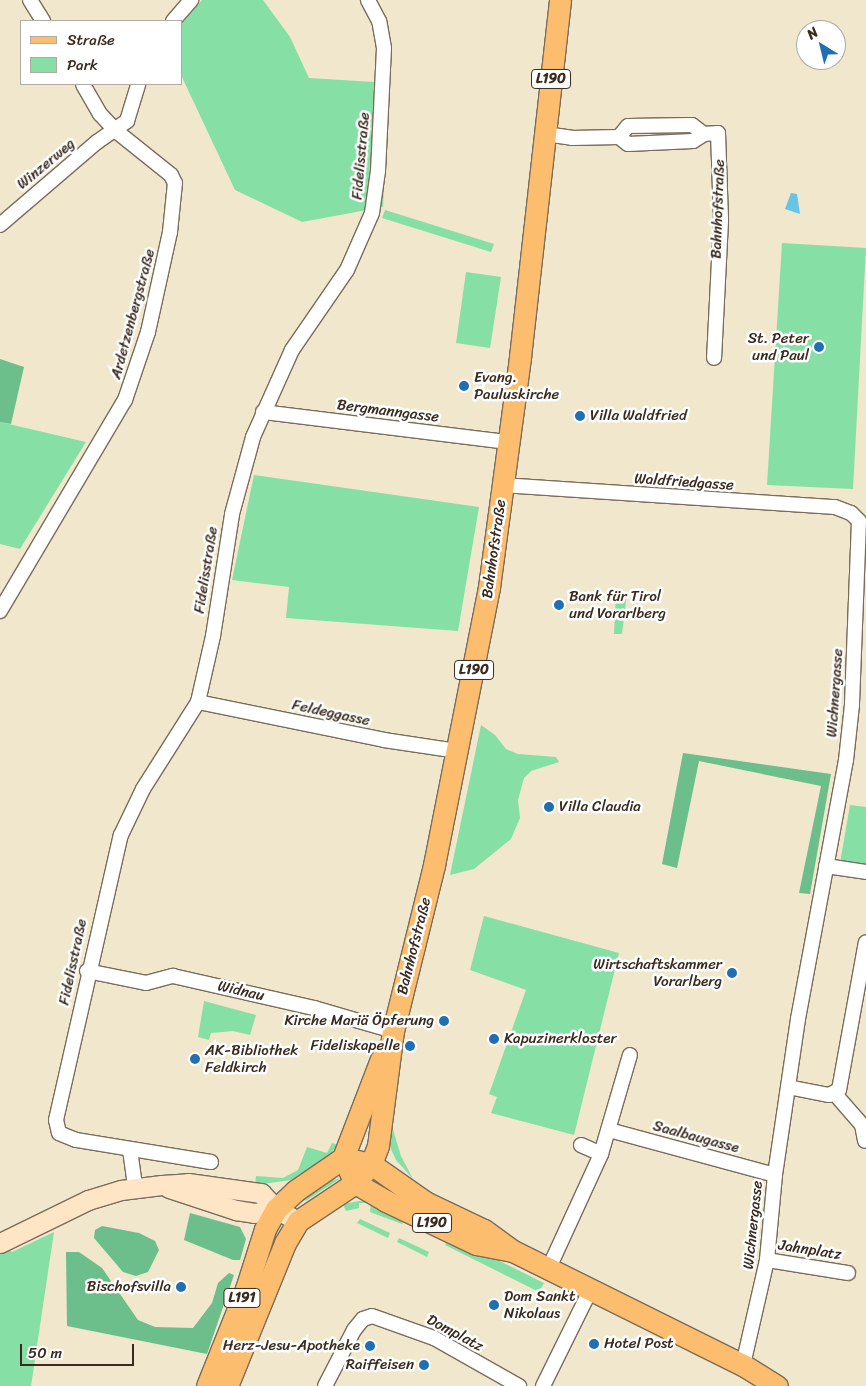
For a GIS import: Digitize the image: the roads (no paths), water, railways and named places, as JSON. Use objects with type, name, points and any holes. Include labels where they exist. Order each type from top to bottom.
[{"type":"main road","name":"L190","points":[[545,134],[560,0]]},
{"type":"main road","name":"Bahnhofstraße","points":[[371,1164],[378,1146],[393,1031],[432,873],[490,588],[545,134]]},
{"type":"main road","name":"Bahnhofstraße","points":[[343,1158],[393,1031]]},
{"type":"main road","name":"L190","points":[[343,1158],[371,1164],[425,1202],[484,1230],[513,1251],[743,1365],[777,1386]]},
{"type":"main road","points":[[343,1158],[355,1183]]},
{"type":"main road","name":"L191","points":[[207,1386],[246,1289],[265,1229],[276,1209],[295,1191],[343,1158]]},
{"type":"main road","name":"L191","points":[[227,1386],[285,1243],[298,1220],[355,1183],[371,1164]]},
{"type":"main road","points":[[0,1243],[88,1200],[135,1188],[162,1185],[188,1183],[261,1193],[276,1209],[298,1220]]},
{"type":"main road","name":"L190","points":[[355,1183],[476,1244],[513,1251]]},
{"type":"street","points":[[30,0],[42,20]]},
{"type":"street","points":[[174,20],[191,0]]},
{"type":"street","name":"Fidelisstraße","points":[[130,1150],[76,1140],[59,1133],[56,1126],[88,971],[121,835],[143,789],[198,702],[238,485],[263,412],[292,350],[346,270],[372,213],[378,171],[384,48],[379,21],[368,0]]},
{"type":"street","points":[[84,85],[100,114],[116,131],[128,121],[138,85]]},
{"type":"street","name":"Winzerweg","points":[[0,225],[98,142],[116,131]]},
{"type":"street","name":"Ardetzenbergstraße","points":[[0,611],[125,400],[163,274],[175,183],[171,175],[116,131]]},
{"type":"street","name":"Bahnhofstraße","points":[[545,134],[572,138],[619,137],[628,144],[693,141],[704,134],[718,134],[721,222],[717,254],[714,358]]},
{"type":"street","name":"Bergmanngasse","points":[[263,412],[509,442]]},
{"type":"street","name":"Waldfriedgasse","points":[[502,485],[835,507],[851,512],[859,522]]},
{"type":"street","name":"Wichnergasse","points":[[743,1365],[767,1260],[774,1175],[826,866],[846,760],[859,522]]},
{"type":"street","name":"Feldeggasse","points":[[198,702],[384,740],[458,752]]},
{"type":"street","points":[[826,866],[866,872]]},
{"type":"street","points":[[835,1094],[841,1084],[866,942]]},
{"type":"street","name":"Widnau","points":[[88,971],[146,983],[173,976],[314,1008],[393,1031]]},
{"type":"street","points":[[548,1270],[601,1154],[610,1130],[630,1055]]},
{"type":"street","points":[[788,1087],[835,1094],[862,1125],[865,1141]]},
{"type":"street","name":"Saalbaugasse","points":[[610,1130],[774,1175]]},
{"type":"street","points":[[581,1145],[601,1154]]},
{"type":"street","points":[[135,1188],[130,1150],[211,1162]]},
{"type":"street","name":"Jahnplatz","points":[[767,1260],[848,1272]]},
{"type":"street","points":[[543,1386],[590,1290]]},
{"type":"street","name":"Domplatz","points":[[325,1386],[354,1330],[363,1319],[372,1316],[434,1338],[519,1386]]},
{"type":"water","points":[[791,193],[797,194],[800,214],[785,209]]},
{"type":"place","name":"St. Peter und Paul","points":[[819,347]]},
{"type":"place","name":"Evang. Pauluskirche","points":[[464,386]]},
{"type":"place","name":"Villa Waldfried","points":[[580,416]]},
{"type":"place","name":"Bank für Tirol und Vorarlberg","points":[[559,605]]},
{"type":"place","name":"Villa Claudia","points":[[549,807]]},
{"type":"place","name":"Wirtschaftskammer Vorarlberg","points":[[732,973]]},
{"type":"place","name":"Kirche Mariä Öpferung","points":[[444,1021]]},
{"type":"place","name":"Kapuzinerkloster","points":[[494,1039]]},
{"type":"place","name":"Fideliskapelle","points":[[410,1046]]},
{"type":"place","name":"AK-Bibliothek Feldkirch","points":[[195,1059]]},
{"type":"place","name":"Bischofsvilla","points":[[181,1287]]},
{"type":"place","name":"Dom Sankt Nikolaus","points":[[494,1305]]},
{"type":"place","name":"Hotel Post","points":[[594,1344]]},
{"type":"place","name":"Herz-Jesu-Apotheke","points":[[370,1346]]},
{"type":"place","name":"Raiffeisen","points":[[424,1365]]}]
